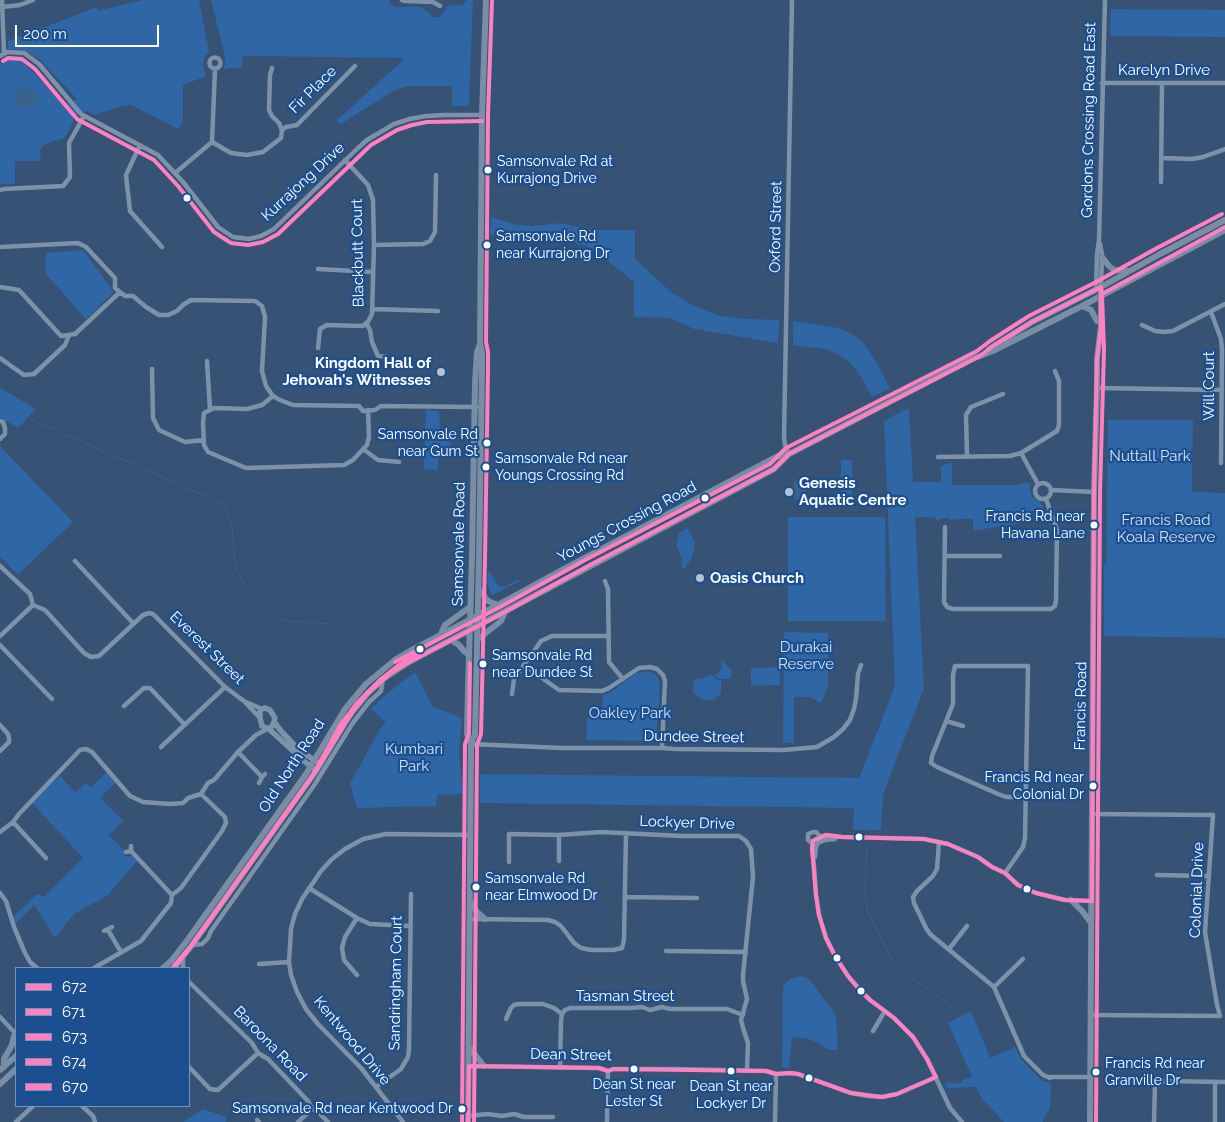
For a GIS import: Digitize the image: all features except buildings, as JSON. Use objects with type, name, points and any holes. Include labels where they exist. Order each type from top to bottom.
[{"type":"main road","name":"Samsonvale Road","points":[[468,1119],[471,744],[475,734],[482,408],[482,353],[480,343],[482,115],[486,0]]},
{"type":"main road","name":"Youngs Crossing Road","points":[[980,356],[1032,322],[1225,220]]},
{"type":"main road","name":"Youngs Crossing Road","points":[[477,626],[774,468],[789,454],[1082,306],[1225,230]]},
{"type":"main road","points":[[1102,257],[1114,270],[1130,271]]},
{"type":"main road","name":"Francis Road","points":[[1098,350],[1101,326],[1099,288]]},
{"type":"main road","name":"Francis Road","points":[[1090,1122],[1094,492],[1099,297]]},
{"type":"main road","points":[[1082,306],[1090,310],[1097,321]]},
{"type":"main road","name":"Samsonvale Road","points":[[471,744],[467,734],[468,654],[474,408],[477,352],[480,343]]},
{"type":"main road","name":"Youngs Crossing Road","points":[[477,616],[564,568],[778,456],[789,454]]},
{"type":"main road","points":[[478,588],[488,601],[498,605]]},
{"type":"main road","points":[[441,634],[445,625],[470,607]]},
{"type":"main road","points":[[477,640],[501,621],[505,612]]},
{"type":"main road","name":"Old North Road","points":[[164,967],[176,956],[186,942],[312,763],[340,715],[366,684],[403,655],[477,616]]},
{"type":"main road","name":"Old North Road","points":[[175,967],[318,768],[346,721],[368,693],[383,678],[398,668],[477,626]]},
{"type":"main road","points":[[451,640],[468,654]]},
{"type":"main road","points":[[1071,900],[1082,910],[1091,923]]},
{"type":"main road","points":[[470,901],[477,912],[485,919]]},
{"type":"main road","points":[[2,1068],[4,1059],[15,1037]]},
{"type":"main road","points":[[469,1047],[484,1066]]},
{"type":"main road","points":[[2,1068],[15,1057]]},
{"type":"main road","points":[[0,1084],[15,1070]]},
{"type":"street","points":[[2,0],[2,55]]},
{"type":"street","points":[[2,7],[20,5],[33,0]]},
{"type":"street","points":[[402,0],[433,2],[440,6]]},
{"type":"street","name":"Oxford Street","points":[[789,454],[784,437],[792,0]]},
{"type":"street","name":"Gordons Crossing Road East","points":[[1099,288],[1097,254],[1099,240],[1105,0]]},
{"type":"street","name":"Kurrajong Drive","points":[[2,55],[7,52],[24,52],[39,64],[81,114],[158,155],[183,182],[218,227],[234,237],[249,239],[261,236],[274,229],[367,140],[394,124],[426,116],[482,115]]},
{"type":"street","name":"Fir Place","points":[[212,142],[231,153],[247,155],[263,152],[281,138],[282,130],[286,127],[297,125],[355,66]]},
{"type":"street","points":[[272,68],[269,110],[282,130]]},
{"type":"street","points":[[175,173],[212,142],[216,69]]},
{"type":"street","name":"Karelyn Drive","points":[[1102,83],[1225,82]]},
{"type":"street","points":[[1161,182],[1162,83]]},
{"type":"street","points":[[0,190],[63,186],[70,177],[69,143],[84,116]]},
{"type":"street","points":[[140,145],[126,175],[130,211],[162,247]]},
{"type":"street","points":[[1161,158],[1192,159],[1225,150]]},
{"type":"street","name":"Blackbutt Court","points":[[345,160],[368,185],[373,200],[372,314],[368,322],[364,324],[370,330],[372,342],[378,356],[387,357]]},
{"type":"street","points":[[374,245],[423,244],[430,241],[436,232],[436,176]]},
{"type":"street","name":"Gordons Crossing Road East","points":[[1099,240],[1102,257],[1099,288]]},
{"type":"street","points":[[0,247],[78,243],[86,247],[115,278],[115,288],[125,296],[134,296],[146,307],[159,314],[168,315],[177,311],[191,300],[255,301],[262,306],[265,317],[262,371],[266,386],[273,396],[293,405],[359,406],[364,411],[375,410],[381,406],[482,408]]},
{"type":"street","points":[[318,269],[373,272]]},
{"type":"street","points":[[0,287],[19,290],[61,336],[75,334],[120,292]]},
{"type":"street","points":[[1142,325],[1155,331],[1173,331],[1225,304]]},
{"type":"street","points":[[372,309],[438,311]]},
{"type":"street","name":"Will Court","points":[[1211,312],[1221,340],[1222,349],[1221,462]]},
{"type":"street","points":[[318,348],[320,329],[327,325],[364,324]]},
{"type":"street","points":[[0,358],[24,375],[34,374],[65,345],[69,335]]},
{"type":"street","points":[[207,361],[210,410]]},
{"type":"street","points":[[152,368],[153,418],[159,430],[186,442],[204,440]]},
{"type":"street","points":[[938,457],[1010,456],[1057,430],[1059,425],[1059,381],[1055,370]]},
{"type":"street","points":[[1098,388],[1222,390]]},
{"type":"street","points":[[967,456],[966,415],[971,408],[1003,394]]},
{"type":"street","points":[[273,396],[262,405],[247,409],[214,408],[204,413],[202,423],[204,445],[208,452],[246,468],[344,465],[353,460],[367,445],[368,410]]},
{"type":"street","points":[[0,421],[3,422],[6,428],[5,434],[0,439]]},
{"type":"street","points":[[363,449],[378,460],[400,462]]},
{"type":"street","points":[[1020,452],[1038,484]]},
{"type":"street","points":[[1041,482],[1047,483],[1051,487],[1050,495],[1046,499],[1039,498],[1035,494],[1035,489],[1041,482]]},
{"type":"street","points":[[1051,490],[1094,492]]},
{"type":"street","points":[[945,527],[944,602],[947,607],[953,609],[1051,609],[1055,606],[1056,600],[1057,530],[1046,499]]},
{"type":"street","points":[[945,556],[1000,556]]},
{"type":"street","points":[[75,561],[134,622]]},
{"type":"street","name":"Everest Street","points":[[0,567],[30,594],[33,604],[45,610],[84,652],[91,657],[99,656],[134,622],[145,614],[153,614],[225,687],[244,701],[260,718],[262,724],[318,768]]},
{"type":"street","points":[[605,580],[608,589],[609,662],[622,679]]},
{"type":"street","points":[[0,636],[33,604]]},
{"type":"street","points":[[512,694],[514,679],[541,641],[552,636],[608,636]]},
{"type":"street","points":[[0,645],[52,699]]},
{"type":"street","name":"Dundee Street","points":[[471,744],[562,748],[784,750],[817,747],[834,737],[850,720],[854,709],[860,665]]},
{"type":"street","points":[[525,666],[558,690],[602,691],[636,670],[654,668],[660,672],[665,681],[662,748]]},
{"type":"street","points":[[1005,873],[1023,847],[1025,838],[1026,797],[1028,666],[955,666],[952,675],[953,704],[932,756],[931,763],[1006,797],[1026,797]]},
{"type":"street","name":"Old North Road","points":[[192,945],[202,944],[208,938],[211,931],[320,776],[352,724],[369,702],[381,691],[383,678]]},
{"type":"street","points":[[161,747],[225,687]]},
{"type":"street","points":[[124,706],[144,688],[150,688],[184,724]]},
{"type":"street","name":"Everest Street","points":[[244,701],[272,711],[275,718],[274,723],[280,731],[312,763]]},
{"type":"street","points":[[260,718],[259,714],[262,709]]},
{"type":"street","points":[[946,721],[963,726]]},
{"type":"street","points":[[0,832],[13,822],[80,750],[86,748],[92,752],[130,796],[143,802],[183,803],[188,798],[201,794],[208,783],[214,780],[238,752],[256,735],[272,727],[274,723]]},
{"type":"street","points":[[256,735],[262,724]]},
{"type":"street","points":[[0,725],[8,734],[9,742],[0,751]]},
{"type":"street","points":[[238,752],[264,776],[259,783]]},
{"type":"street","points":[[96,967],[132,947],[145,937],[170,903],[172,895],[181,888],[222,831],[226,823],[225,817],[201,794]]},
{"type":"street","name":"Colonial Drive","points":[[1091,1014],[1220,1016],[1205,932],[1212,815],[1092,814]]},
{"type":"street","points":[[13,822],[46,858]]},
{"type":"street","name":"Lockyer Drive","points":[[509,862],[509,834],[559,836],[590,833],[626,833],[739,836],[746,841],[751,849],[753,877],[743,982],[747,999],[742,1024],[748,1043],[747,1070]]},
{"type":"street","points":[[470,919],[548,920],[561,926],[574,943],[581,948],[613,950],[622,948],[624,940],[626,833]]},
{"type":"street","name":"Kentwood Drive","points":[[403,1122],[361,1068],[317,1023],[306,1009],[297,992],[289,962],[291,930],[302,899],[321,871],[345,848],[363,839],[386,834],[471,835]]},
{"type":"street","points":[[559,836],[559,861]]},
{"type":"street","points":[[962,1122],[950,1108],[927,1059],[913,1037],[859,989],[835,956],[826,938],[819,916],[814,866],[817,842],[842,838],[909,838],[939,842],[964,850],[978,857],[1005,873],[1018,885],[1036,893],[1056,898],[1092,901]]},
{"type":"street","points":[[939,842],[937,869],[933,876],[913,897],[926,928],[930,934],[994,987],[1024,1056],[1043,1075],[1050,1078],[1049,1076],[1090,1077]]},
{"type":"street","points":[[129,849],[172,895]]},
{"type":"street","points":[[1156,875],[1209,876]]},
{"type":"street","points":[[310,888],[357,918],[370,924],[410,926]]},
{"type":"street","points":[[0,893],[6,901],[25,953],[30,962],[36,967]]},
{"type":"street","name":"Sandringham Court","points":[[376,1087],[401,1069],[408,1057],[411,894]]},
{"type":"street","points":[[625,897],[697,898]]},
{"type":"street","points":[[357,918],[345,937],[342,948],[344,960],[357,975]]},
{"type":"street","points":[[948,949],[966,926]]},
{"type":"street","points":[[108,929],[121,952]]},
{"type":"street","points":[[666,951],[746,952]]},
{"type":"street","points":[[182,958],[184,967]]},
{"type":"street","points":[[994,987],[1023,959]]},
{"type":"street","points":[[260,964],[289,962]]},
{"type":"street","name":"Baroona Road","points":[[190,982],[252,1043],[258,1053],[268,1059],[308,1101],[312,1108],[319,1112],[328,1122]]},
{"type":"street","points":[[506,1019],[511,1008],[519,1004],[542,1004],[554,1008],[562,1014]]},
{"type":"street","name":"Tasman Street","points":[[560,1068],[560,1021],[565,1010],[570,1008],[642,1007],[650,1010],[662,1007],[670,1009],[727,1009],[743,1014]]},
{"type":"street","points":[[872,1031],[886,1012]]},
{"type":"street","points":[[0,1017],[8,1029],[15,1033]]},
{"type":"street","points":[[190,1068],[210,1089],[218,1090],[258,1053]]},
{"type":"street","name":"Dean Street","points":[[469,1066],[599,1068],[608,1071],[622,1069],[766,1071],[776,1074],[798,1074],[838,1090],[882,1097],[897,1094],[936,1077]]},
{"type":"street","points":[[607,1122],[608,1071]]},
{"type":"street","points":[[775,1122],[776,1074]]},
{"type":"street","points":[[1154,1122],[1155,1083],[1161,1081],[1225,1082]]},
{"type":"street","points":[[1215,1082],[1215,1122]]},
{"type":"street","points":[[16,1122],[32,1107]]},
{"type":"street","points":[[83,1107],[93,1116],[95,1122]]},
{"type":"street","points":[[298,1122],[312,1108]]},
{"type":"street","points":[[468,1119],[488,1114],[553,1117]]},
{"type":"green space","points":[[143,0],[199,0],[209,52],[204,58],[203,66],[206,76],[183,85],[183,121],[178,129],[131,105],[118,107],[95,115],[86,111],[73,116],[73,123],[64,138],[45,144],[40,151],[41,161],[15,161],[15,184],[0,184],[0,63],[20,59],[64,105],[77,99],[38,58],[23,50],[8,49],[8,41],[97,7],[97,11]]},
{"type":"green space","points":[[211,0],[390,0],[390,3],[395,7],[420,7],[433,17],[439,17],[447,6],[462,5],[467,0],[473,0],[469,104],[468,106],[452,106],[452,86],[408,86],[393,91],[341,124],[336,121],[402,61],[403,58],[243,56],[242,67],[223,69],[225,57]]},
{"type":"green space","points":[[1111,9],[1225,10],[1225,37],[1110,36]]},
{"type":"green space","points":[[491,217],[518,225],[532,226],[561,223],[589,230],[635,230],[635,259],[671,292],[694,306],[720,316],[779,320],[778,343],[694,329],[670,318],[634,317],[634,282],[599,254],[586,246],[571,241],[507,237],[490,234]]},
{"type":"green space","points":[[83,250],[114,292],[86,319],[45,273],[46,253]]},
{"type":"green space","points":[[793,321],[839,328],[859,339],[876,362],[890,388],[872,397],[855,369],[839,355],[829,350],[793,345]]},
{"type":"green space","points":[[0,388],[36,409],[18,428],[0,417]]},
{"type":"green space","points":[[909,408],[913,482],[941,482],[941,466],[952,462],[952,485],[1019,485],[1026,482],[1027,484],[1030,483],[1032,497],[1044,507],[1023,515],[1025,522],[973,531],[973,519],[955,519],[952,521],[949,518],[941,518],[938,521],[934,517],[915,517],[924,689],[883,795],[881,830],[853,830],[854,808],[480,803],[480,774],[859,778],[895,686],[884,421]]},
{"type":"green space","points":[[426,410],[439,411],[440,430],[449,439],[451,446],[449,449],[438,448],[438,470],[424,469]]},
{"type":"green space","points":[[1108,420],[1193,420],[1192,492],[1225,493],[1225,638],[1104,636]]},
{"type":"green space","points":[[0,446],[73,522],[18,575],[0,556]]},
{"type":"green space","points":[[841,460],[852,460],[852,481],[841,481]]},
{"type":"green space","points":[[841,485],[852,485],[852,506],[841,506]]},
{"type":"green space","points":[[788,517],[885,517],[886,621],[788,621]]},
{"type":"green space","points":[[687,528],[695,544],[692,558],[683,570],[682,560],[676,544],[679,533]]},
{"type":"green space","points":[[488,571],[501,587],[517,580],[520,581],[493,595],[487,582]]},
{"type":"green space","name":"Durakai Reserve","points":[[784,632],[828,633],[828,686],[821,703],[810,697],[794,697],[794,743],[783,743]]},
{"type":"green space","points":[[721,660],[732,670],[731,679],[720,679],[714,676],[721,669]]},
{"type":"green space","points":[[780,667],[780,685],[751,686],[751,668]]},
{"type":"green space","name":"Oakley Park","points":[[647,671],[658,677],[660,684],[656,738],[651,741],[586,740],[587,717],[602,717],[603,695],[611,692],[636,673]]},
{"type":"green space","name":"Kumbari Park","points":[[415,672],[432,706],[462,718],[459,752],[463,793],[437,795],[436,806],[357,808],[350,783],[380,729],[386,722],[371,709]]},
{"type":"green space","points":[[712,674],[715,679],[721,680],[721,693],[714,700],[702,700],[693,692],[694,679]]},
{"type":"green space","points":[[107,772],[116,782],[100,798],[123,821],[109,835],[124,850],[125,856],[133,856],[137,861],[108,895],[74,914],[55,938],[34,905],[14,925],[14,916],[37,894],[44,897],[83,858],[31,802],[60,776],[75,792],[86,783],[91,787]]},
{"type":"green space","points":[[803,976],[810,980],[836,1015],[838,1050],[829,1050],[817,1042],[792,1037],[789,1068],[782,1067],[783,986],[790,979]]},
{"type":"green space","points":[[971,1011],[990,1058],[1015,1047],[1021,1059],[1042,1081],[1051,1083],[1050,1108],[1043,1122],[1004,1122],[982,1099],[976,1087],[948,1088],[945,1083],[961,1083],[964,1079],[972,1077],[948,1023]]},
{"type":"green space","points":[[203,1109],[226,1117],[226,1122],[183,1122]]},
{"type":"shaded area","points":[[13,88],[21,88],[34,93],[37,97],[37,103],[27,109],[22,109],[18,104]]},
{"type":"shaded area","points":[[794,481],[806,481],[806,499],[794,499]]},
{"type":"waterway","points":[[491,225],[518,234],[575,236],[592,241],[612,250],[664,298],[685,313],[711,324],[735,330],[778,333]]},
{"type":"waterway","points":[[791,334],[809,335],[843,345],[866,366],[884,401]]},
{"type":"waterway","points":[[0,405],[221,503],[226,508],[232,528],[236,570],[247,588],[278,617],[288,621],[333,624]]},
{"type":"waterway","points":[[867,831],[873,784],[911,685],[905,614],[900,458],[895,427],[891,412],[887,406]]},
{"type":"waterway","points":[[409,681],[461,782]]},
{"type":"waterway","points":[[481,783],[489,786],[520,789],[536,786],[575,786],[664,792],[703,792],[806,786],[860,791]]},
{"type":"waterway","points":[[865,791],[871,793]]},
{"type":"waterway","points":[[867,845],[865,889],[867,911],[894,963],[900,970],[958,1011],[964,1021],[981,1070],[988,1084],[1023,1122]]},
{"type":"transit line","name":"671","points":[[474,1122],[477,745],[481,734],[485,559],[488,369],[486,342],[488,115],[492,0]]},
{"type":"transit line","name":"671","points":[[3,61],[8,58],[22,59],[35,69],[77,119],[154,160],[178,186],[214,232],[231,243],[248,245],[263,242],[278,234],[371,145],[397,130],[427,122],[482,121]]},
{"type":"transit line","name":"674","points":[[395,662],[770,464],[786,448],[977,351],[1029,316],[1222,214]]},
{"type":"transit line","name":"673","points":[[1096,1122],[1100,492],[1104,350],[1102,294],[1225,227]]},
{"type":"transit line","name":"672","points":[[175,967],[316,771],[353,711],[368,693],[391,673],[590,565],[774,469],[789,454],[980,356],[1032,322],[1101,287],[1101,326],[1097,359],[1094,492],[1092,901]]},
{"type":"transit line","name":"670","points":[[173,967],[191,946],[311,778],[341,724],[357,703],[381,679],[400,664],[420,652]]},
{"type":"transit line","points":[[462,1122],[465,744],[469,733],[470,663]]},
{"type":"transit line","name":"672","points":[[936,1077],[913,1037],[894,1018],[859,989],[835,956],[826,938],[819,915],[812,848],[813,841],[826,835],[924,839],[948,844],[978,857],[1005,873],[1018,885],[1036,893],[1065,900],[1092,901]]},
{"type":"transit line","name":"672","points":[[469,1066],[599,1068],[608,1071],[613,1069],[766,1071],[776,1074],[798,1074],[851,1093],[882,1097],[897,1094],[936,1077]]},
{"type":"transit line","name":"672","points":[[468,1122],[469,1066]]},
{"type":"place","name":"Samsonvale Rd at Kurrajong Drive","points":[[488,170]]},
{"type":"place","name":"Samsonvale Rd near Kurrajong Dr","points":[[487,245]]},
{"type":"place","name":"Kingdom Hall of Jehovah's Witnesses","points":[[441,372]]},
{"type":"place","name":"Samsonvale Rd near Gum St","points":[[487,443]]},
{"type":"place","name":"Samsonvale Rd near Youngs Crossing Rd","points":[[486,467]]},
{"type":"place","name":"Genesis Aquatic Centre","points":[[789,492]]},
{"type":"place","name":"Francis Rd near Havana Lane","points":[[1094,525]]},
{"type":"place","name":"Oasis Church","points":[[700,578]]},
{"type":"place","name":"Samsonvale Rd near Dundee St","points":[[483,664]]},
{"type":"place","name":"Francis Rd near Colonial Dr","points":[[1093,786]]},
{"type":"place","name":"Samsonvale Rd near Elmwood Dr","points":[[476,887]]},
{"type":"place","name":"Dean St near Lester St","points":[[634,1069]]},
{"type":"place","name":"Dean St near Lockyer Dr","points":[[731,1071]]},
{"type":"place","name":"Francis Rd near Granville Dr","points":[[1096,1072]]},
{"type":"place","name":"Samsonvale Rd near Kentwood Dr","points":[[462,1109]]},
{"type":"park label","name":"Nuttall Park","points":[[1150,456]]},
{"type":"park label","name":"Francis Road Koala Reserve","points":[[1166,528]]}]
